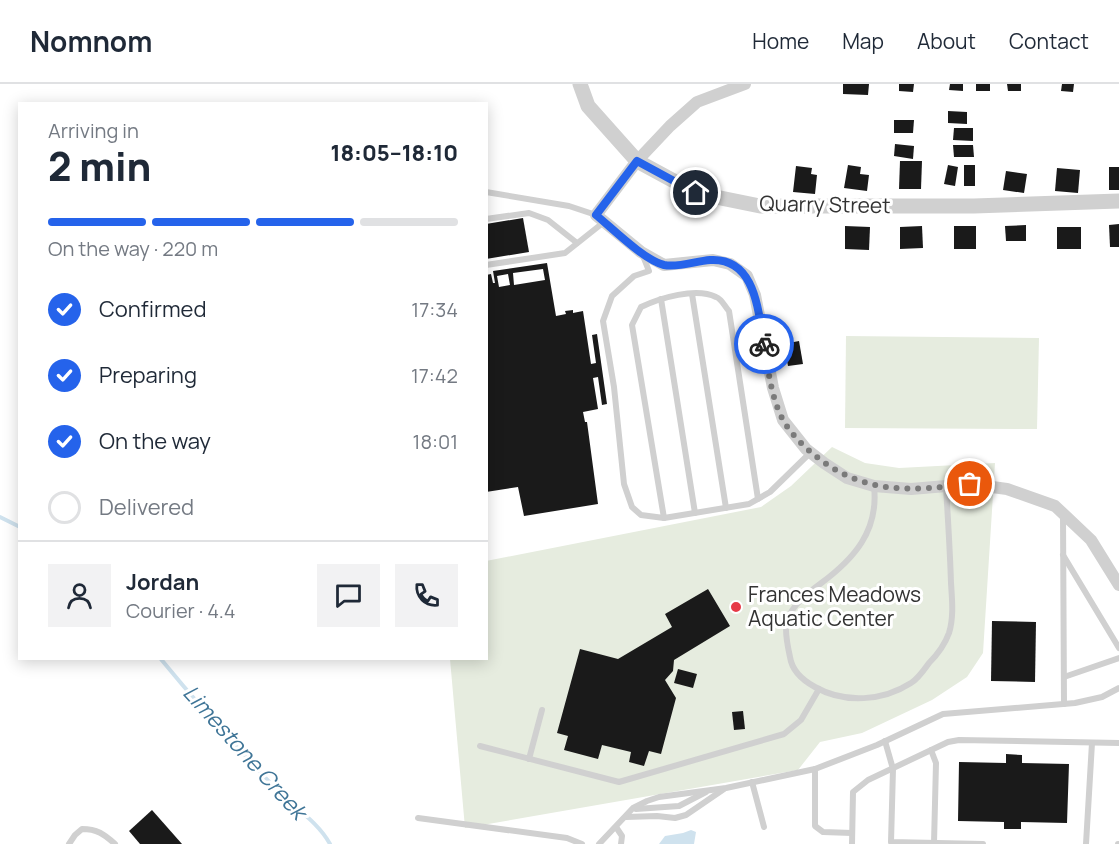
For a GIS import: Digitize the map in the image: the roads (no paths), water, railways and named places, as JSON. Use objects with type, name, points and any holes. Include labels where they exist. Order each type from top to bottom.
[{"type":"street","name":"Quarry Street","points":[[580,84],[588,106],[637,161],[696,193],[760,206],[974,206],[1119,201]]},
{"type":"street","points":[[745,84],[697,102],[670,126],[637,161],[600,219],[641,252],[664,265],[713,260],[730,264],[747,276],[755,295],[773,388],[783,420],[811,452],[848,477],[874,486],[911,489],[970,484],[1007,489],[1055,506],[1090,540],[1119,585]]},
{"type":"lane","points":[[488,192],[569,206],[600,219],[565,253],[488,265]]},
{"type":"lane","points":[[488,219],[529,213],[548,220],[577,243]]},
{"type":"lane","points":[[641,252],[649,271],[634,276],[612,296],[603,321],[614,387],[624,484],[632,507],[641,515],[664,518],[749,504],[770,492],[811,452]]},
{"type":"lane","points":[[664,518],[632,325],[641,307],[662,299],[700,292],[719,297],[729,312],[758,499]]},
{"type":"lane","points":[[692,294],[726,508]]},
{"type":"lane","points":[[662,299],[695,513]]},
{"type":"lane","points":[[874,486],[876,502],[872,521],[857,551],[841,568],[808,593],[792,610],[786,623],[790,660],[802,680],[819,690],[840,697],[861,699],[888,695],[913,682],[937,654],[949,634],[952,612],[946,487]]},
{"type":"lane","points":[[1063,514],[1064,704]]},
{"type":"lane","points":[[1063,555],[1119,648]]},
{"type":"lane","points":[[1064,676],[1119,658]]},
{"type":"lane","points":[[626,817],[633,808],[659,796],[726,788],[816,769],[943,714],[1064,704],[1102,697],[1119,688]]},
{"type":"lane","points":[[480,746],[620,782],[784,734],[801,720],[819,690]]},
{"type":"lane","points":[[529,759],[542,710]]},
{"type":"lane","points":[[852,844],[853,792],[868,780],[948,742],[959,740],[1119,743]]},
{"type":"lane","points":[[885,741],[893,769],[891,843],[983,844]]},
{"type":"lane","points":[[1086,844],[1092,743]]},
{"type":"lane","points":[[931,750],[936,763],[934,843]]},
{"type":"lane","points":[[816,769],[815,826],[823,832],[852,833]]},
{"type":"lane","points":[[752,782],[764,827]]},
{"type":"lane","points":[[626,817],[675,818],[686,815],[726,788]]},
{"type":"lane","points":[[599,844],[636,809],[679,806],[712,789]]},
{"type":"lane","points":[[418,818],[567,838],[582,844]]},
{"type":"lane","points":[[616,827],[622,836],[621,844]]},
{"type":"lane","points":[[69,844],[82,829],[94,829],[114,844]]},
{"type":"water","points":[[691,830],[696,832],[694,844],[659,844],[665,836]]},
{"type":"waterway","name":"Limestone Creek","points":[[0,517],[18,526]]},
{"type":"waterway","name":"Limestone Creek","points":[[162,660],[246,757],[312,822],[330,844]]},
{"type":"place","name":"Frances Meadows Aquatic Center","points":[[736,607]]}]
